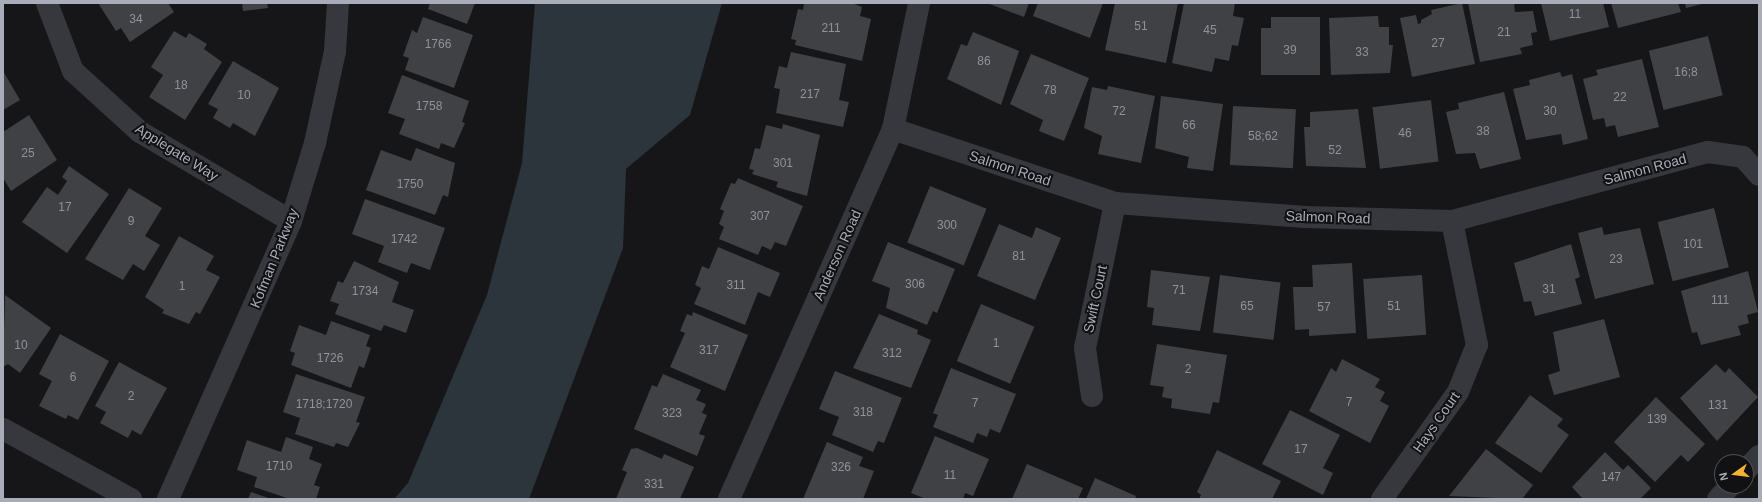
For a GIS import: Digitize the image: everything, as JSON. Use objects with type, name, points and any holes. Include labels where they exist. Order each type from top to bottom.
[{"type":"street","name":"Applegate Way","points":[[47,3],[73,71],[140,132],[291,221]]},
{"type":"street","name":"Kofman Parkway","points":[[168,499],[291,221],[315,143],[333,59],[338,3]]},
{"type":"street","name":"Anderson Road","points":[[729,499],[893,128],[919,3]]},
{"type":"street","name":"Salmon Road","points":[[893,128],[1115,203],[1305,217],[1452,221],[1708,152],[1744,157],[1759,175]]},
{"type":"street","name":"Swift Court","points":[[1092,396],[1085,348],[1115,203]]},
{"type":"street","name":"Hays Court","points":[[1382,499],[1458,392],[1476,345],[1452,221]]},
{"type":"street","points":[[3,430],[131,499]]},
{"type":"shaded area","points":[[535,3],[722,3],[690,115],[626,169],[623,248],[529,499],[394,499],[408,483],[487,295],[522,163]]},
{"type":"building","points":[[98,3],[168,3],[174,12],[130,42],[121,28],[116,31]]},
{"type":"building","points":[[242,3],[267,3],[268,8],[243,11]]},
{"type":"building","points":[[430,3],[475,3],[467,24],[428,9]]},
{"type":"building","points":[[804,3],[852,3],[862,7],[860,16],[871,19],[862,61],[795,45],[796,40],[791,39],[798,9],[803,10]]},
{"type":"building","points":[[987,3],[1029,3],[1024,17]]},
{"type":"building","points":[[1038,3],[1103,3],[1090,38],[1033,16]]},
{"type":"building","points":[[1115,3],[1178,3],[1166,63],[1105,50]]},
{"type":"building","points":[[1184,3],[1235,3],[1233,16],[1244,18],[1238,46],[1232,45],[1229,61],[1215,58],[1212,72],[1172,63]]},
{"type":"building","points":[[1462,3],[1475,64],[1412,77],[1400,18],[1416,15],[1418,24],[1421,23],[1421,20],[1432,14],[1431,10]]},
{"type":"building","points":[[1468,3],[1514,3],[1515,12],[1533,11],[1537,32],[1531,33],[1533,45],[1520,48],[1522,54],[1480,62]]},
{"type":"building","points":[[1541,3],[1603,3],[1609,27],[1550,41]]},
{"type":"building","points":[[1611,3],[1678,3],[1681,12],[1618,28]]},
{"type":"building","points":[[1685,3],[1702,3],[1702,4],[1686,8]]},
{"type":"building","points":[[1378,16],[1379,27],[1389,27],[1389,45],[1393,45],[1390,73],[1331,75],[1329,18]]},
{"type":"building","points":[[423,17],[473,35],[454,88],[405,70],[409,58],[403,56],[412,30],[417,33]]},
{"type":"building","points":[[1271,17],[1320,17],[1320,75],[1261,75],[1261,28],[1271,28]]},
{"type":"building","points":[[174,31],[186,38],[189,33],[207,44],[204,49],[222,62],[185,120],[149,97],[163,75],[151,67]]},
{"type":"building","points":[[973,32],[1019,51],[1001,105],[947,79],[961,44],[967,46]]},
{"type":"building","points":[[1708,36],[1723,95],[1664,110],[1649,51]]},
{"type":"building","points":[[791,52],[846,64],[839,100],[849,102],[843,127],[776,113],[780,89],[774,88],[779,66],[787,68]]},
{"type":"building","points":[[1031,54],[1089,78],[1064,141],[1039,131],[1043,120],[1010,104]]},
{"type":"building","points":[[1642,59],[1659,127],[1618,137],[1615,125],[1606,127],[1604,118],[1593,120],[1583,79],[1598,75],[1596,70]]},
{"type":"building","points":[[233,61],[279,88],[255,136],[233,123],[230,128],[213,118],[218,109],[208,104]]},
{"type":"building","points":[[3,71],[20,100],[3,110]]},
{"type":"building","points":[[1560,72],[1562,77],[1572,74],[1588,139],[1563,145],[1561,134],[1526,140],[1513,89],[1530,85],[1529,80]]},
{"type":"building","points":[[402,75],[469,101],[462,122],[465,123],[454,148],[441,143],[439,149],[399,134],[405,119],[388,113]]},
{"type":"building","points":[[1108,86],[1155,96],[1141,163],[1098,154],[1102,136],[1084,128],[1092,87],[1107,90]]},
{"type":"building","points":[[1504,92],[1521,159],[1480,169],[1475,153],[1456,154],[1446,112],[1459,109],[1458,103]]},
{"type":"building","points":[[1161,96],[1223,104],[1213,171],[1187,168],[1189,157],[1155,148]]},
{"type":"building","points":[[1431,100],[1439,162],[1380,169],[1372,107]]},
{"type":"building","points":[[1233,106],[1296,109],[1293,168],[1230,165]]},
{"type":"building","points":[[1358,109],[1366,168],[1306,166],[1304,127],[1310,127],[1310,112]]},
{"type":"building","points":[[29,115],[57,160],[11,191],[3,178],[3,132]]},
{"type":"building","points":[[783,124],[820,135],[807,196],[776,187],[778,182],[752,174],[754,170],[749,169],[755,148],[760,149],[766,125],[782,129]]},
{"type":"building","points":[[416,148],[455,163],[448,197],[443,195],[435,215],[366,190],[381,150],[411,161]]},
{"type":"building","points":[[69,166],[109,194],[67,253],[22,222],[47,187],[58,195],[67,181],[62,177]]},
{"type":"building","points":[[738,178],[803,206],[786,246],[775,242],[771,250],[762,246],[758,255],[719,239],[724,227],[719,224],[724,211],[720,209],[731,183],[735,184]]},
{"type":"building","points":[[930,186],[987,209],[964,265],[907,243]]},
{"type":"building","points":[[129,188],[162,208],[145,236],[160,245],[144,271],[133,264],[123,280],[85,259]]},
{"type":"building","points":[[365,199],[445,228],[430,270],[411,263],[407,273],[378,262],[384,246],[352,234]]},
{"type":"building","points":[[1714,208],[1729,267],[1672,281],[1658,222]]},
{"type":"building","points":[[999,224],[1032,238],[1036,227],[1061,238],[1035,300],[977,276]]},
{"type":"building","points":[[1602,227],[1604,235],[1640,228],[1654,284],[1595,299],[1578,233]]},
{"type":"building","points":[[179,236],[214,256],[206,270],[220,277],[200,314],[196,312],[189,324],[162,313],[164,310],[145,297]]},
{"type":"building","points":[[888,242],[955,269],[937,313],[933,311],[927,325],[886,308],[890,288],[872,281]]},
{"type":"building","points":[[1571,244],[1580,277],[1575,279],[1582,304],[1535,316],[1531,301],[1524,302],[1514,263]]},
{"type":"building","points":[[718,247],[780,273],[770,297],[758,292],[745,325],[694,304],[701,288],[695,285],[702,266],[709,269]]},
{"type":"building","points":[[354,261],[399,282],[392,302],[414,310],[406,333],[384,325],[381,331],[335,314],[339,304],[330,301],[338,281],[343,283]]},
{"type":"building","points":[[1352,263],[1356,333],[1309,336],[1309,329],[1295,330],[1293,287],[1313,287],[1312,265]]},
{"type":"building","points":[[1151,270],[1210,277],[1200,331],[1152,325],[1154,308],[1147,307]]},
{"type":"building","points":[[1748,271],[1758,312],[1747,315],[1749,323],[1738,326],[1741,335],[1701,345],[1697,332],[1692,333],[1681,291]]},
{"type":"building","points":[[1220,275],[1281,282],[1273,340],[1213,333]]},
{"type":"building","points":[[1422,275],[1426,335],[1367,339],[1363,279]]},
{"type":"building","points":[[5,295],[51,328],[20,373],[8,364],[3,367]]},
{"type":"building","points":[[981,304],[1034,327],[1010,384],[957,361]]},
{"type":"building","points":[[693,312],[748,335],[725,391],[670,367],[685,333],[680,331],[687,314],[692,316]]},
{"type":"building","points":[[879,314],[918,330],[917,334],[931,340],[911,388],[853,368]]},
{"type":"building","points":[[1604,319],[1620,377],[1554,395],[1548,375],[1560,371],[1553,332]]},
{"type":"building","points":[[331,321],[370,335],[366,346],[371,348],[364,368],[359,366],[351,388],[291,365],[295,353],[290,351],[299,325],[326,335]]},
{"type":"building","points":[[60,334],[109,361],[78,420],[68,415],[66,419],[39,406],[52,381],[39,374]]},
{"type":"building","points":[[1157,344],[1227,355],[1219,403],[1213,402],[1210,414],[1171,408],[1172,399],[1162,397],[1164,387],[1150,385]]},
{"type":"building","points":[[1342,359],[1380,379],[1375,387],[1385,392],[1380,401],[1389,406],[1370,443],[1309,411],[1331,368],[1336,372]]},
{"type":"building","points":[[119,362],[167,388],[141,435],[132,430],[128,438],[100,423],[106,412],[95,406]]},
{"type":"building","points":[[1716,364],[1725,373],[1729,368],[1758,397],[1717,441],[1680,398]]},
{"type":"building","points":[[951,368],[1016,394],[1000,433],[990,429],[987,437],[977,433],[973,443],[933,427],[938,415],[933,413]]},
{"type":"building","points":[[835,371],[902,398],[884,443],[878,441],[873,452],[832,435],[839,417],[819,409]]},
{"type":"building","points":[[296,374],[365,397],[356,422],[360,423],[348,447],[336,443],[334,447],[295,434],[300,418],[283,412]]},
{"type":"building","points":[[663,374],[701,390],[696,400],[706,404],[702,413],[707,415],[699,434],[705,436],[697,456],[634,429],[652,385],[657,387]]},
{"type":"building","points":[[1530,395],[1563,419],[1557,426],[1569,435],[1541,473],[1495,443]]},
{"type":"building","points":[[1656,397],[1705,444],[1688,462],[1681,455],[1655,482],[1614,442]]},
{"type":"building","points":[[1290,410],[1340,435],[1323,468],[1333,473],[1323,495],[1262,464]]},
{"type":"building","points":[[935,436],[989,459],[973,496],[965,493],[963,499],[926,499],[911,493]]},
{"type":"building","points":[[286,437],[313,447],[309,459],[322,464],[314,485],[320,487],[316,499],[290,499],[254,487],[257,477],[237,470],[247,440],[281,452]]},
{"type":"building","points":[[827,442],[863,457],[859,466],[874,471],[863,499],[803,499]]},
{"type":"building","points":[[637,448],[662,459],[664,454],[694,467],[680,499],[616,499],[627,472],[622,470],[631,449]]},
{"type":"building","points":[[1486,449],[1533,485],[1522,499],[1449,496]]},
{"type":"building","points":[[1217,450],[1281,481],[1272,499],[1199,499],[1201,495],[1197,492]]},
{"type":"building","points":[[1605,452],[1623,470],[1628,465],[1651,488],[1640,499],[1583,499],[1572,487]]},
{"type":"building","points":[[1027,464],[1083,488],[1078,499],[1012,499]]},
{"type":"building","points":[[1095,478],[1136,496],[1135,499],[1086,499]]},
{"type":"building","points":[[251,492],[271,499],[248,499]]}]
